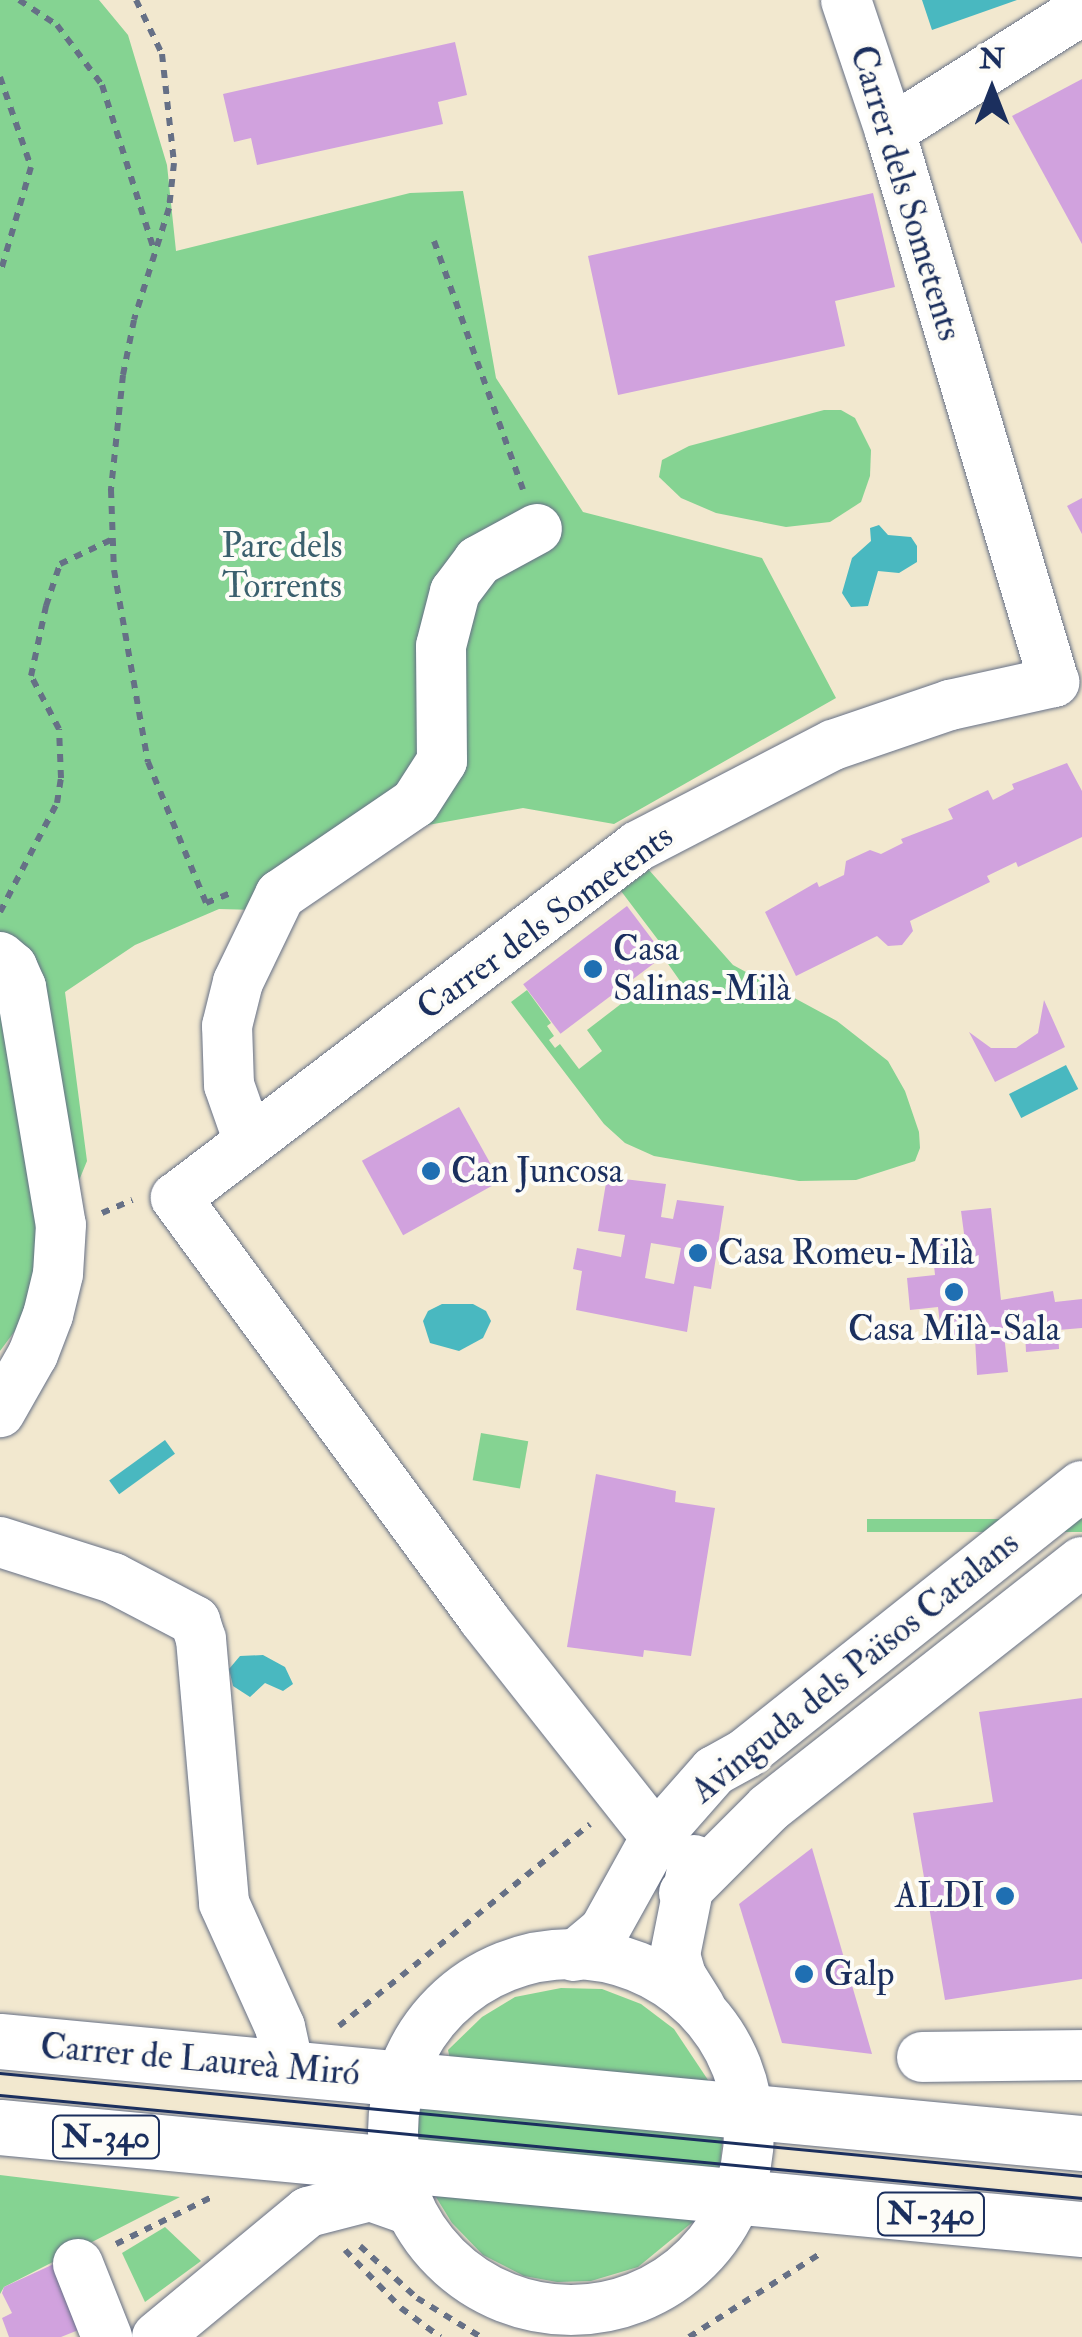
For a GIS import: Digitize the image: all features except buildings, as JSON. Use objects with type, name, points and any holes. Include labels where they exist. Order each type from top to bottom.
[{"type":"main road","name":"Carrer de Laureà Miró","points":[[0,2041],[191,2059],[309,2052],[400,2079],[1082,2142]]},
{"type":"main road","name":"N-340","points":[[0,2127],[210,2172],[402,2187],[739,2199],[1082,2229]]},
{"type":"street","name":"Carrer dels Sometents","points":[[176,1198],[638,846],[833,746],[950,705],[1054,682],[890,131],[846,0]]},
{"type":"street","points":[[890,131],[1082,10]]},
{"type":"street","points":[[249,1142],[229,1085],[227,1026],[238,982],[280,896],[415,803],[442,760],[440,646],[454,592],[478,561],[537,529]]},
{"type":"street","points":[[0,957],[12,967],[21,986],[61,1231],[58,1274],[48,1315],[0,1412]]},
{"type":"street","points":[[176,1198],[484,1619],[656,1836]]},
{"type":"street","name":"Avinguda dels Països Catalans","points":[[574,1956],[604,1931],[656,1836],[714,1772],[746,1753],[1082,1486]]},
{"type":"street","points":[[0,1542],[112,1578],[194,1621],[201,1638],[224,1903],[280,2027],[309,2052]]},
{"type":"street","name":"Avinguda dels Països Catalans","points":[[684,1894],[769,1808],[1082,1562]]},
{"type":"street","points":[[703,2010],[681,1976],[675,1955],[684,1894],[697,1849],[738,1788],[746,1753]]},
{"type":"street","name":"Carrer de Laureà Miró","points":[[574,1956],[646,1970],[703,2010],[726,2040],[744,2076],[750,2145],[739,2199],[728,2225],[668,2282],[559,2323],[472,2280],[426,2237],[402,2187],[393,2111],[400,2079],[431,2020],[481,1978],[514,1965],[574,1956]]},
{"type":"street","points":[[922,2057],[1082,2056]]},
{"type":"street","points":[[157,2337],[316,2210],[402,2187]]},
{"type":"street","points":[[95,2255],[107,2337]]},
{"type":"path","points":[[19,0],[57,25],[102,85],[155,252]]},
{"type":"path","points":[[136,0],[162,54],[174,126],[169,208],[123,375],[114,435],[113,538],[131,680],[148,762],[206,903],[256,883],[280,896]]},
{"type":"path","points":[[0,77],[31,167],[0,274]]},
{"type":"path","points":[[434,241],[537,529]]},
{"type":"path","points":[[0,912],[57,803],[62,778],[59,729],[31,676],[46,606],[60,564],[113,538]]},
{"type":"path","points":[[61,1231],[146,1194],[176,1198]]},
{"type":"path","points":[[309,2052],[568,1841]]},
{"type":"path","points":[[95,2255],[210,2172]]},
{"type":"path","points":[[316,2210],[402,2308],[440,2337]]},
{"type":"path","points":[[316,2210],[418,2298],[481,2337]]},
{"type":"path","points":[[689,2337],[827,2250]]},
{"type":"green space","name":"Parc dels Torrents","points":[[0,0],[99,0],[128,35],[167,165],[176,251],[410,193],[463,191],[496,378],[583,512],[762,558],[836,698],[614,824],[523,808],[350,839],[297,911],[219,909],[135,945],[65,992],[87,1161],[20,1324],[0,1351]]},
{"type":"green space","points":[[824,410],[841,410],[855,418],[871,450],[870,476],[861,502],[830,522],[786,527],[716,513],[681,498],[659,477],[662,460],[689,446]]},
{"type":"green space","points":[[649,870],[733,965],[837,1021],[888,1061],[905,1091],[919,1132],[920,1148],[915,1161],[856,1180],[799,1181],[654,1156],[625,1143],[604,1124],[511,1002],[527,990],[551,1023],[547,1026],[554,1036],[549,1040],[555,1048],[560,1044],[579,1069],[602,1051],[587,1030],[647,984],[664,1005],[685,988],[666,961],[671,957],[621,891]]},
{"type":"green space","points":[[481,1433],[528,1441],[520,1489],[473,1480]]},
{"type":"green space","points":[[867,1519],[1082,1519],[1082,1532],[867,1532]]},
{"type":"green space","points":[[561,1988],[602,1989],[641,2004],[674,2029],[714,2089],[451,2063],[448,2050],[482,2017],[515,1997]]},
{"type":"green space","points":[[421,2097],[724,2123],[719,2176],[416,2150]]},
{"type":"green space","points":[[0,2175],[180,2197],[4,2287],[0,2294]]},
{"type":"green space","points":[[431,2189],[693,2214],[694,2221],[638,2267],[591,2281],[557,2282],[524,2276],[483,2255],[452,2223]]},
{"type":"green space","points":[[165,2227],[201,2261],[145,2302],[122,2253]]},
{"type":"water","points":[[922,0],[1017,0],[932,30]]},
{"type":"water","points":[[879,525],[888,535],[911,537],[917,546],[917,562],[899,573],[878,571],[868,606],[851,607],[842,593],[852,558],[871,541],[870,528]]},
{"type":"water","points":[[1066,1065],[1078,1089],[1021,1118],[1009,1094]]},
{"type":"water","points":[[442,1304],[473,1304],[486,1311],[491,1321],[483,1338],[459,1351],[430,1343],[423,1321],[428,1311]]},
{"type":"water","points":[[165,1440],[175,1454],[119,1494],[109,1481]]},
{"type":"water","points":[[263,1655],[285,1667],[293,1684],[283,1691],[265,1683],[250,1697],[233,1686],[229,1669],[240,1656]]},
{"type":"tram line","points":[[0,2073],[1082,2176]]},
{"type":"tram line","points":[[0,2095],[1082,2198]]},
{"type":"place","name":"Casa Salinas-Milà","points":[[593,969]]},
{"type":"place","name":"Can Juncosa","points":[[431,1171]]},
{"type":"place","name":"Casa Romeu-Milà","points":[[698,1253]]},
{"type":"place","name":"Casa Milà-Sala","points":[[954,1292]]},
{"type":"place","name":"ALDI","points":[[1005,1896]]},
{"type":"place","name":"Galp","points":[[804,1974]]}]
